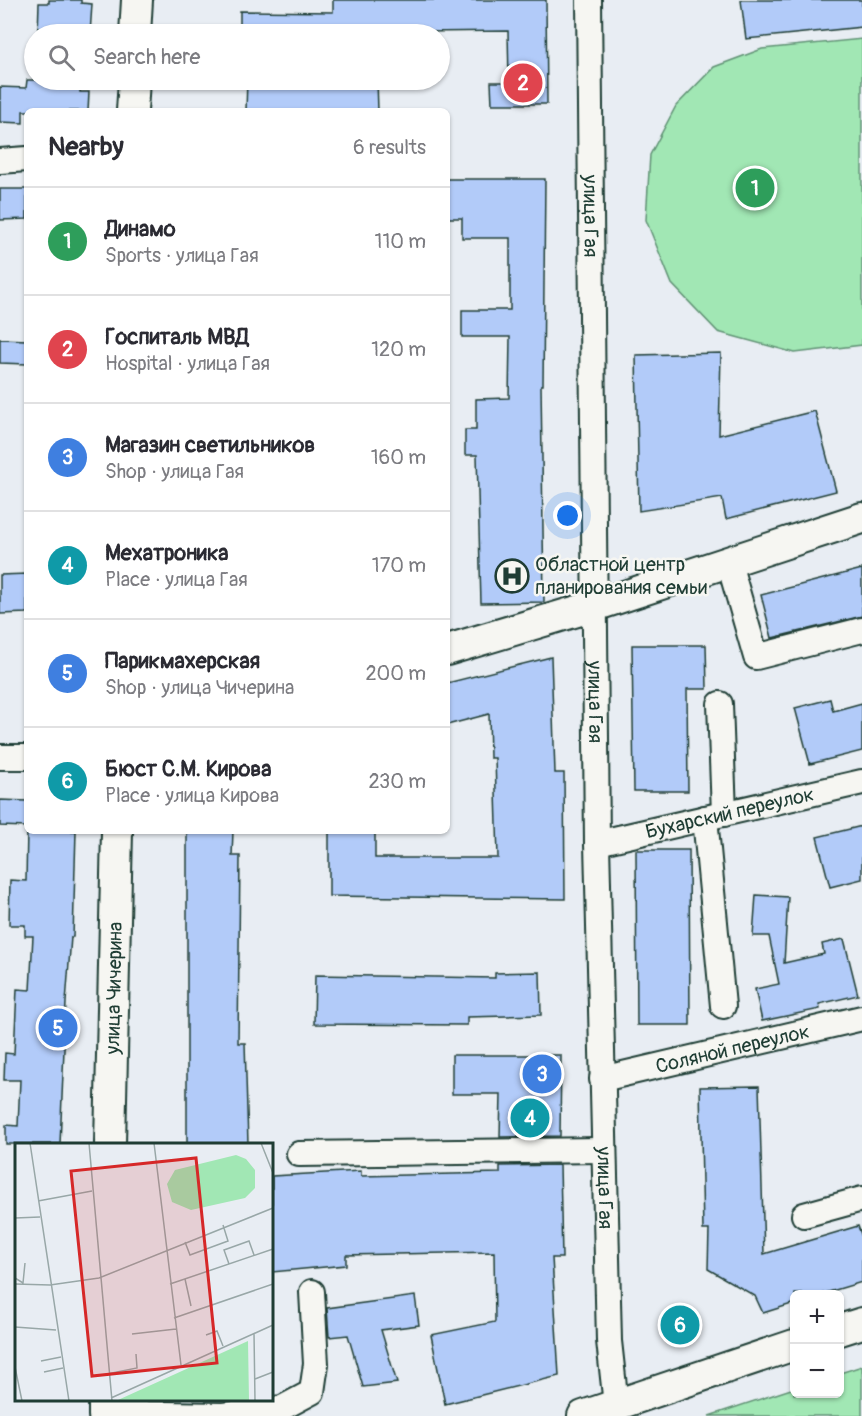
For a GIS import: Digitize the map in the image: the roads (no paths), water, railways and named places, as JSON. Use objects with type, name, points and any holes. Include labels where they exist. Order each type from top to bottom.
[{"type":"main road","points":[[136,24],[137,0]]},
{"type":"main road","points":[[132,108],[133,90]]},
{"type":"main road","points":[[450,649],[594,606],[862,518]]},
{"type":"main road","name":"улица Чичерина","points":[[110,1143],[117,834]]},
{"type":"main road","points":[[844,1329],[862,1323]]},
{"type":"main road","points":[[583,1416],[790,1347]]},
{"type":"street","name":"улица Гая","points":[[589,0],[597,843],[609,1341],[616,1405]]},
{"type":"street","points":[[0,161],[24,159]]},
{"type":"street","points":[[729,563],[756,657],[862,630]]},
{"type":"street","points":[[720,704],[714,816],[723,1006]]},
{"type":"street","points":[[0,758],[24,757]]},
{"type":"street","name":"Бухарский переулок","points":[[597,843],[862,782]]},
{"type":"street","name":"Соляной переулок","points":[[602,1079],[862,1018]]},
{"type":"street","points":[[299,1154],[603,1150]]},
{"type":"street","points":[[804,1215],[862,1198]]},
{"type":"street","points":[[104,1409],[223,1415],[282,1408],[312,1392],[316,1364],[312,1292]]},
{"type":"place","name":"Госпиталь МВД","points":[[523,83]]},
{"type":"place","name":"Динамо","points":[[755,188]]},
{"type":"place","name":"Областной центр планирования семьи","points":[[512,576]]},
{"type":"place","name":"Парикмахерская","points":[[58,1028]]},
{"type":"place","name":"Магазин светильников","points":[[542,1074]]},
{"type":"place","name":"Мехатроника","points":[[530,1118]]},
{"type":"place","name":"Бюст С.М. Кирова","points":[[680,1325]]}]
